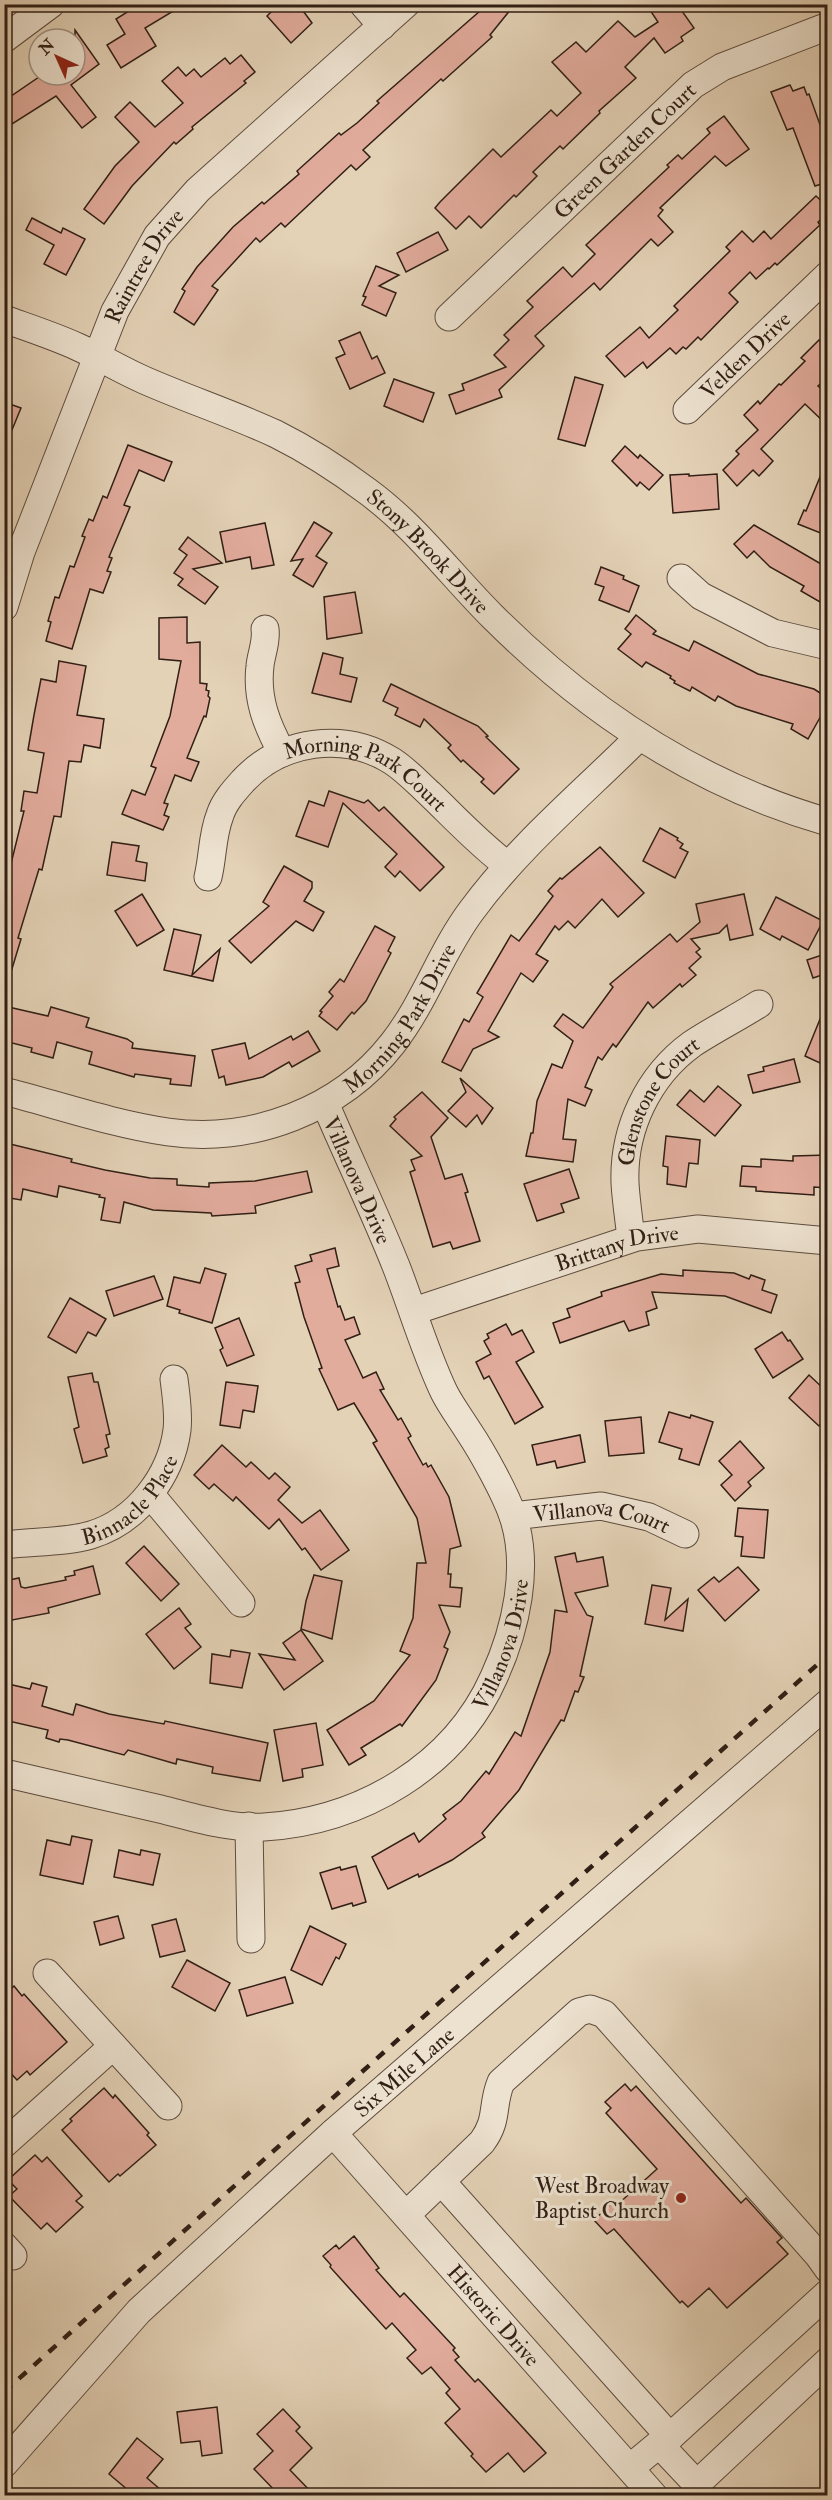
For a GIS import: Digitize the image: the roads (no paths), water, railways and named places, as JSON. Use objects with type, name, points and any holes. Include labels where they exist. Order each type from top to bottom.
[{"type":"street","points":[[4,39],[51,4]]},
{"type":"street","points":[[363,4],[382,26]]},
{"type":"street","name":"Raintree Drive","points":[[4,607],[21,552],[115,311],[142,260],[174,215],[198,190],[406,4]]},
{"type":"street","points":[[823,4],[828,17]]},
{"type":"street","name":"Green Garden Court","points":[[449,317],[693,85],[730,63],[828,26]]},
{"type":"street","name":"Velden Drive","points":[[687,410],[828,275]]},
{"type":"street","name":"Stony Brook Drive","points":[[4,319],[76,346],[142,380],[276,435],[316,456],[369,492],[409,528],[544,666],[584,699],[639,737],[709,777],[756,798],[828,822]]},
{"type":"street","points":[[681,578],[701,596],[773,633],[828,645]]},
{"type":"street","points":[[265,629],[267,639],[261,657],[260,693],[270,729],[282,753]]},
{"type":"street","name":"Morning Park Drive","points":[[4,1091],[134,1125],[194,1134],[258,1128],[285,1120],[336,1097],[393,1044],[409,1021],[441,960],[471,912],[507,865],[639,737]]},
{"type":"street","name":"Morning Park Court","points":[[208,877],[215,833],[224,806],[246,778],[266,761],[282,753],[304,746],[326,743],[350,745],[379,754],[406,772],[507,865]]},
{"type":"street","name":"Glenstone Court","points":[[631,1238],[625,1183],[626,1155],[632,1125],[644,1099],[657,1078],[683,1052],[759,1004]]},
{"type":"street","name":"Villanova Drive","points":[[4,1773],[223,1824],[263,1827],[318,1818],[352,1808],[387,1792],[417,1773],[445,1748],[469,1720],[489,1689],[500,1664],[514,1620],[519,1585],[520,1551],[513,1516],[477,1444],[445,1393],[414,1311],[325,1103]]},
{"type":"street","name":"Brittany Drive","points":[[414,1311],[631,1238],[698,1229],[828,1241]]},
{"type":"street","name":"Binnacle Place","points":[[4,1545],[40,1540],[65,1540],[93,1534],[135,1510],[163,1475],[169,1460],[177,1429],[174,1379]]},
{"type":"street","points":[[150,1494],[241,1603]]},
{"type":"street","name":"Villanova Court","points":[[513,1516],[601,1506],[649,1517],[686,1534]]},
{"type":"street","name":"Six Mile Lane","points":[[4,2464],[139,2311],[333,2133],[828,1703]]},
{"type":"street","points":[[249,1826],[251,1938]]},
{"type":"street","points":[[47,1973],[168,2106]]},
{"type":"street","points":[[406,2215],[492,2130],[496,2094],[501,2082],[579,2012],[590,2009],[604,2014],[828,2269]]},
{"type":"street","points":[[4,2144],[113,2046]]},
{"type":"street","name":"Historic Drive","points":[[333,2133],[654,2496]]},
{"type":"street","points":[[441,2181],[665,2441],[692,2479],[701,2480],[828,2361]]},
{"type":"street","points":[[630,2468],[665,2441],[828,2293]]},
{"type":"railway","points":[[4,2392],[828,1655]]},
{"type":"place","name":"West Broadway Baptist Church","points":[[681,2198]]}]
